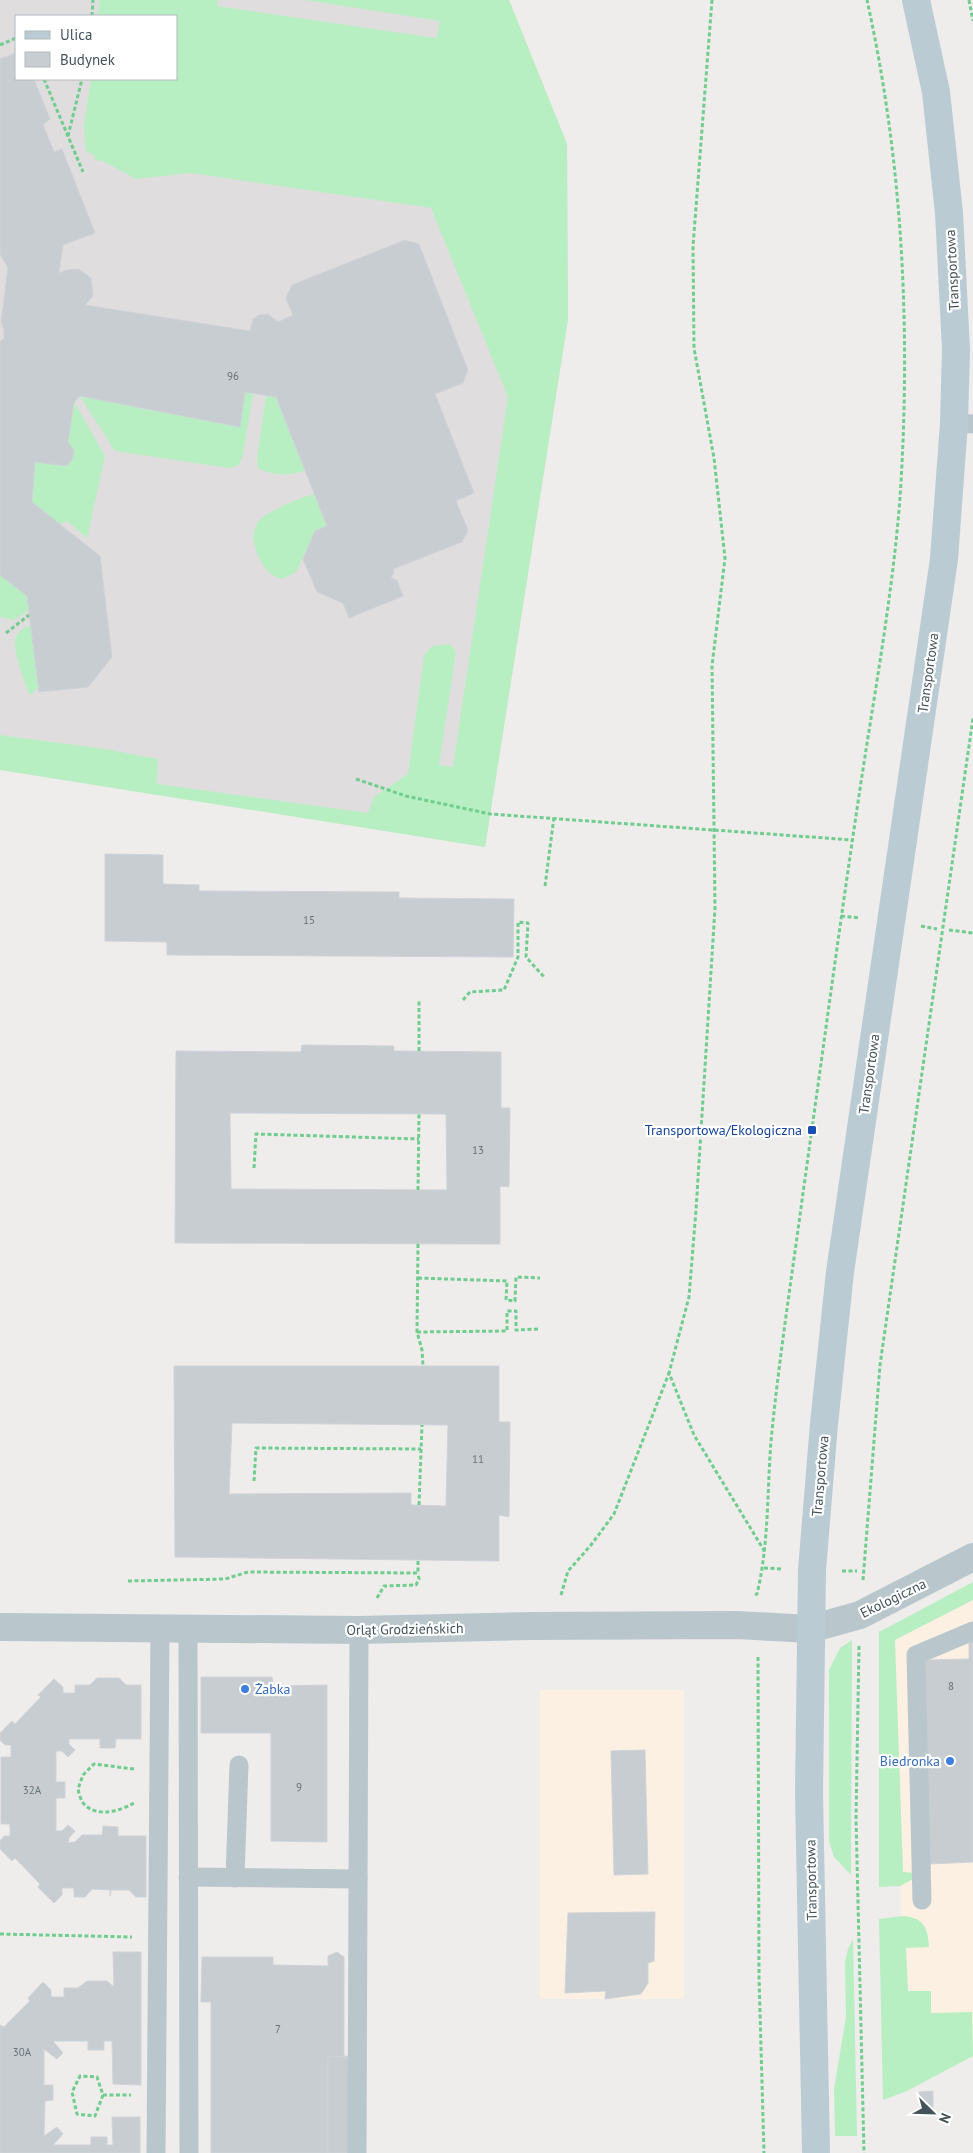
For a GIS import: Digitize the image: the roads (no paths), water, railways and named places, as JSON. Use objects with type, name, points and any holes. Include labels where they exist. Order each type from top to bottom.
[{"type":"street","name":"Transportowa","points":[[816,2153],[809,1793],[810,1629],[812,1570],[824,1424],[840,1272],[963,423],[956,349],[948,213],[936,92],[916,0]]},
{"type":"street","name":"Ekologiczna","points":[[810,1629],[860,1615],[973,1557]]},
{"type":"street","name":"Orląt Grodzieńskich","points":[[0,1627],[359,1630],[532,1626],[758,1626],[810,1629]]},
{"type":"lane","points":[[156,2153],[160,1629]]},
{"type":"lane","points":[[188,1629],[189,2153]]},
{"type":"lane","points":[[357,2153],[359,1630]]},
{"type":"lane","points":[[922,1900],[916,1655],[973,1631]]},
{"type":"lane","points":[[235,1878],[239,1765]]},
{"type":"lane","points":[[188,1877],[358,1878]]},
{"type":"place","name":"Transportowa/Ekologiczna","points":[[812,1130]]},
{"type":"place","name":"Żabka","points":[[245,1689]]},
{"type":"place","name":"Biedronka","points":[[950,1761]]}]
